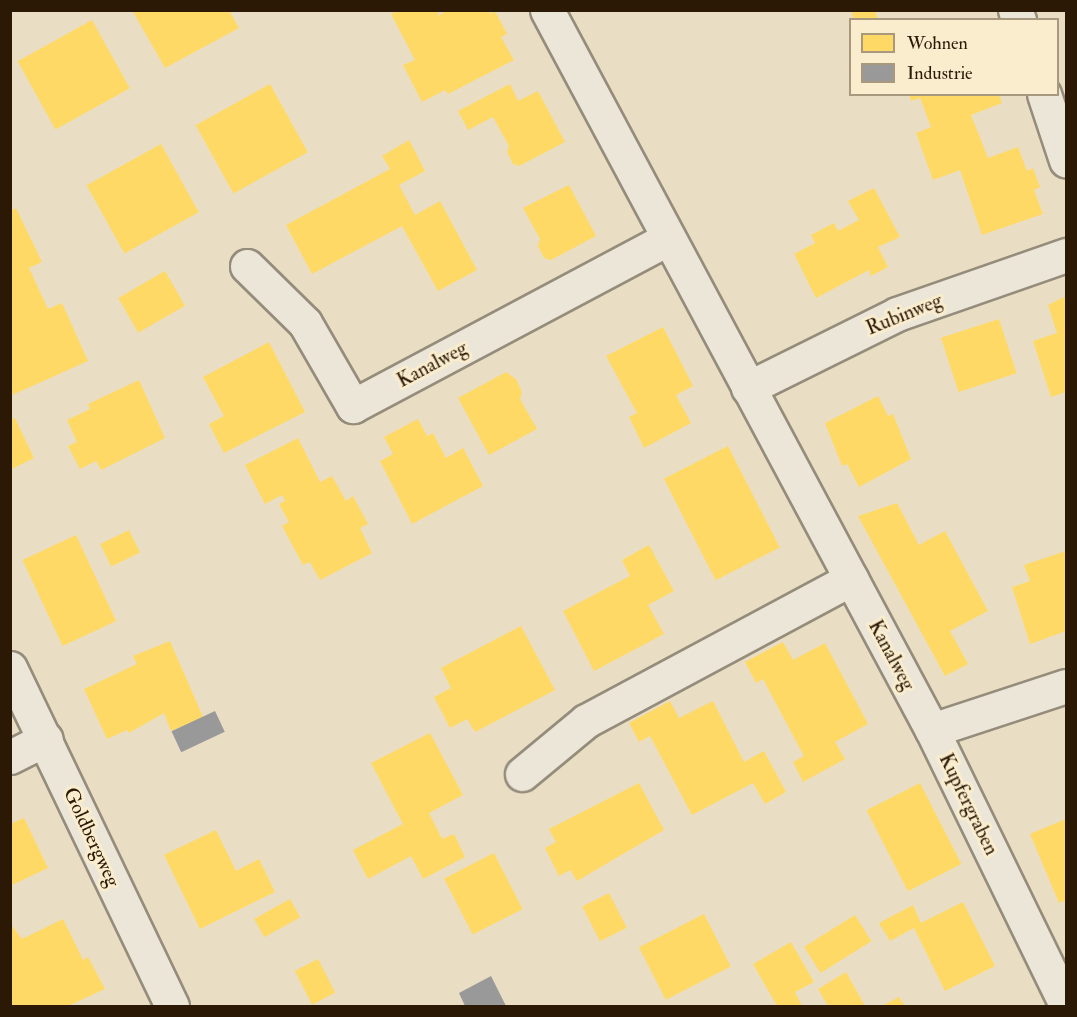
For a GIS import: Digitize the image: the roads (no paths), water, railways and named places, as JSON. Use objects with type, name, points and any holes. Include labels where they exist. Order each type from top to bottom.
[{"type":"street","name":"Kanalweg","points":[[547,10],[667,239],[933,730]]},
{"type":"street","points":[[1045,96],[1066,160]]},
{"type":"street","name":"Kanalweg","points":[[247,266],[305,323],[353,406],[667,239]]},
{"type":"street","name":"Rubinweg","points":[[748,388],[897,314],[1066,255]]},
{"type":"street","points":[[522,774],[586,721],[851,579]]},
{"type":"street","name":"Goldbergweg","points":[[10,668],[172,1006]]},
{"type":"street","name":"Kupfergraben","points":[[1066,686],[933,730],[1066,1005]]},
{"type":"street","points":[[10,757],[46,739]]}]
